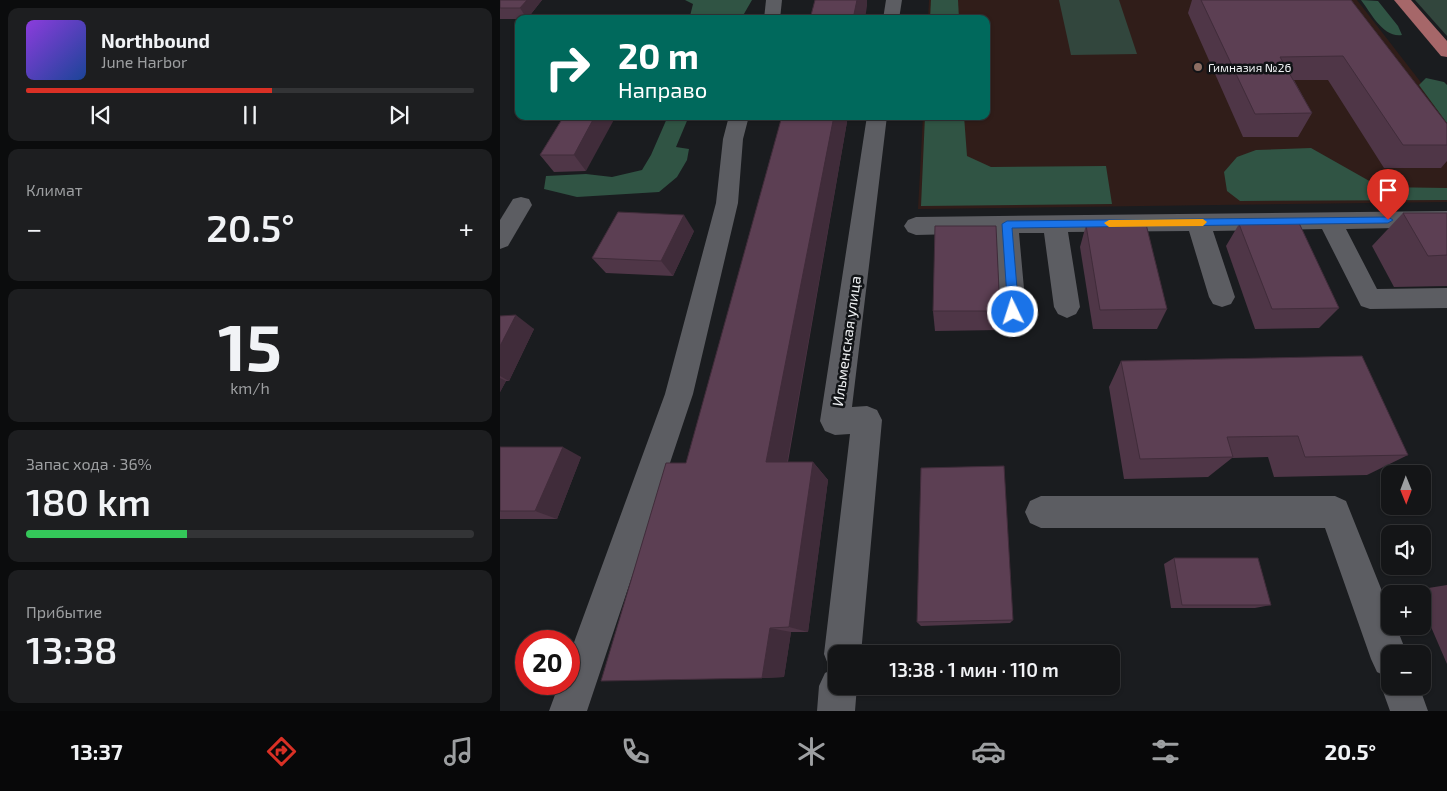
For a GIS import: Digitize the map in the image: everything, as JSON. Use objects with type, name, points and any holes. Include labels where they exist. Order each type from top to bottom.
[{"type":"main road","points":[[1402,0],[1447,52]]},
{"type":"street","points":[[772,15],[774,0]]},
{"type":"street","points":[[892,15],[894,0]]},
{"type":"street","points":[[568,711],[679,394],[727,203],[733,139],[738,120]]},
{"type":"street","name":"Ильменская улица","points":[[843,645],[867,420],[835,421],[877,120]]},
{"type":"street","points":[[500,240],[521,205]]},
{"type":"street","points":[[916,226],[1447,219]]},
{"type":"street","points":[[1330,221],[1370,299],[1447,298]]},
{"type":"street","points":[[1198,222],[1222,297]]},
{"type":"street","points":[[1007,224],[1013,312]]},
{"type":"street","points":[[1055,224],[1066,307]]},
{"type":"street","points":[[1041,512],[1336,512],[1385,645]]},
{"type":"street","points":[[836,711],[837,695]]},
{"type":"street","points":[[1403,695],[1409,711]]},
{"type":"shaded area","name":"Гимназия №26","points":[[929,0],[1357,0],[1447,116],[1447,202],[918,209],[923,120],[990,120],[990,15],[928,15]]},
{"type":"green space","points":[[685,0],[752,0],[743,15],[690,15],[693,4]]},
{"type":"green space","points":[[931,0],[958,0],[959,15],[930,15]]},
{"type":"green space","points":[[1059,0],[1119,0],[1137,54],[1071,55]]},
{"type":"green space","points":[[1361,0],[1378,1],[1398,26],[1402,35],[1395,35],[1383,29]]},
{"type":"green space","points":[[1415,0],[1447,0],[1447,36]]},
{"type":"green space","points":[[1426,78],[1444,82],[1447,85],[1447,123],[1419,85]]},
{"type":"green space","points":[[666,120],[687,120],[676,147],[689,149],[687,160],[677,177],[659,192],[577,197],[544,189],[546,176],[586,174],[612,177],[642,170],[651,155]]},
{"type":"green space","points":[[925,120],[964,120],[967,156],[991,167],[1106,166],[1112,204],[921,206]]},
{"type":"green space","points":[[1311,148],[1380,187],[1447,188],[1447,200],[1240,201],[1227,191],[1224,172],[1237,157],[1256,150]]},
{"type":"building","points":[[500,0],[527,0],[520,8],[500,8]]},
{"type":"building","points":[[815,0],[857,0],[854,15],[811,15]]},
{"type":"building","points":[[1201,0],[1351,0],[1447,124],[1447,145],[1403,145],[1343,56],[1280,57],[1312,113],[1255,114]]},
{"type":"building","points":[[562,120],[593,120],[574,155],[540,155]]},
{"type":"building","points":[[781,120],[833,120],[766,462],[813,462],[789,627],[770,628],[762,678],[601,681],[666,463],[686,463]]},
{"type":"building","points":[[618,212],[684,215],[661,261],[592,258]]},
{"type":"building","points":[[1403,213],[1447,213],[1447,255],[1428,256]]},
{"type":"building","points":[[1299,223],[1339,308],[1272,309],[1239,224]]},
{"type":"building","points":[[1146,224],[1167,309],[1100,310],[1086,225]]},
{"type":"building","points":[[935,226],[996,226],[1000,311],[933,311]]},
{"type":"building","points":[[516,315],[500,346],[500,316]]},
{"type":"building","points":[[1362,356],[1408,455],[1305,457],[1298,436],[1227,437],[1233,457],[1140,459],[1121,361]]},
{"type":"building","points":[[500,447],[563,447],[535,511],[500,511]]},
{"type":"building","points":[[1004,466],[1013,620],[917,622],[921,468]]},
{"type":"building","points":[[1174,558],[1258,558],[1271,605],[1182,605]]},
{"type":"slow traffic","points":[[1109,223],[1203,222]]},
{"type":"place","name":"Гимназия №26","points":[[1198,67]]},
{"type":"route","points":[[1013,312],[1007,224],[1388,220]]}]
